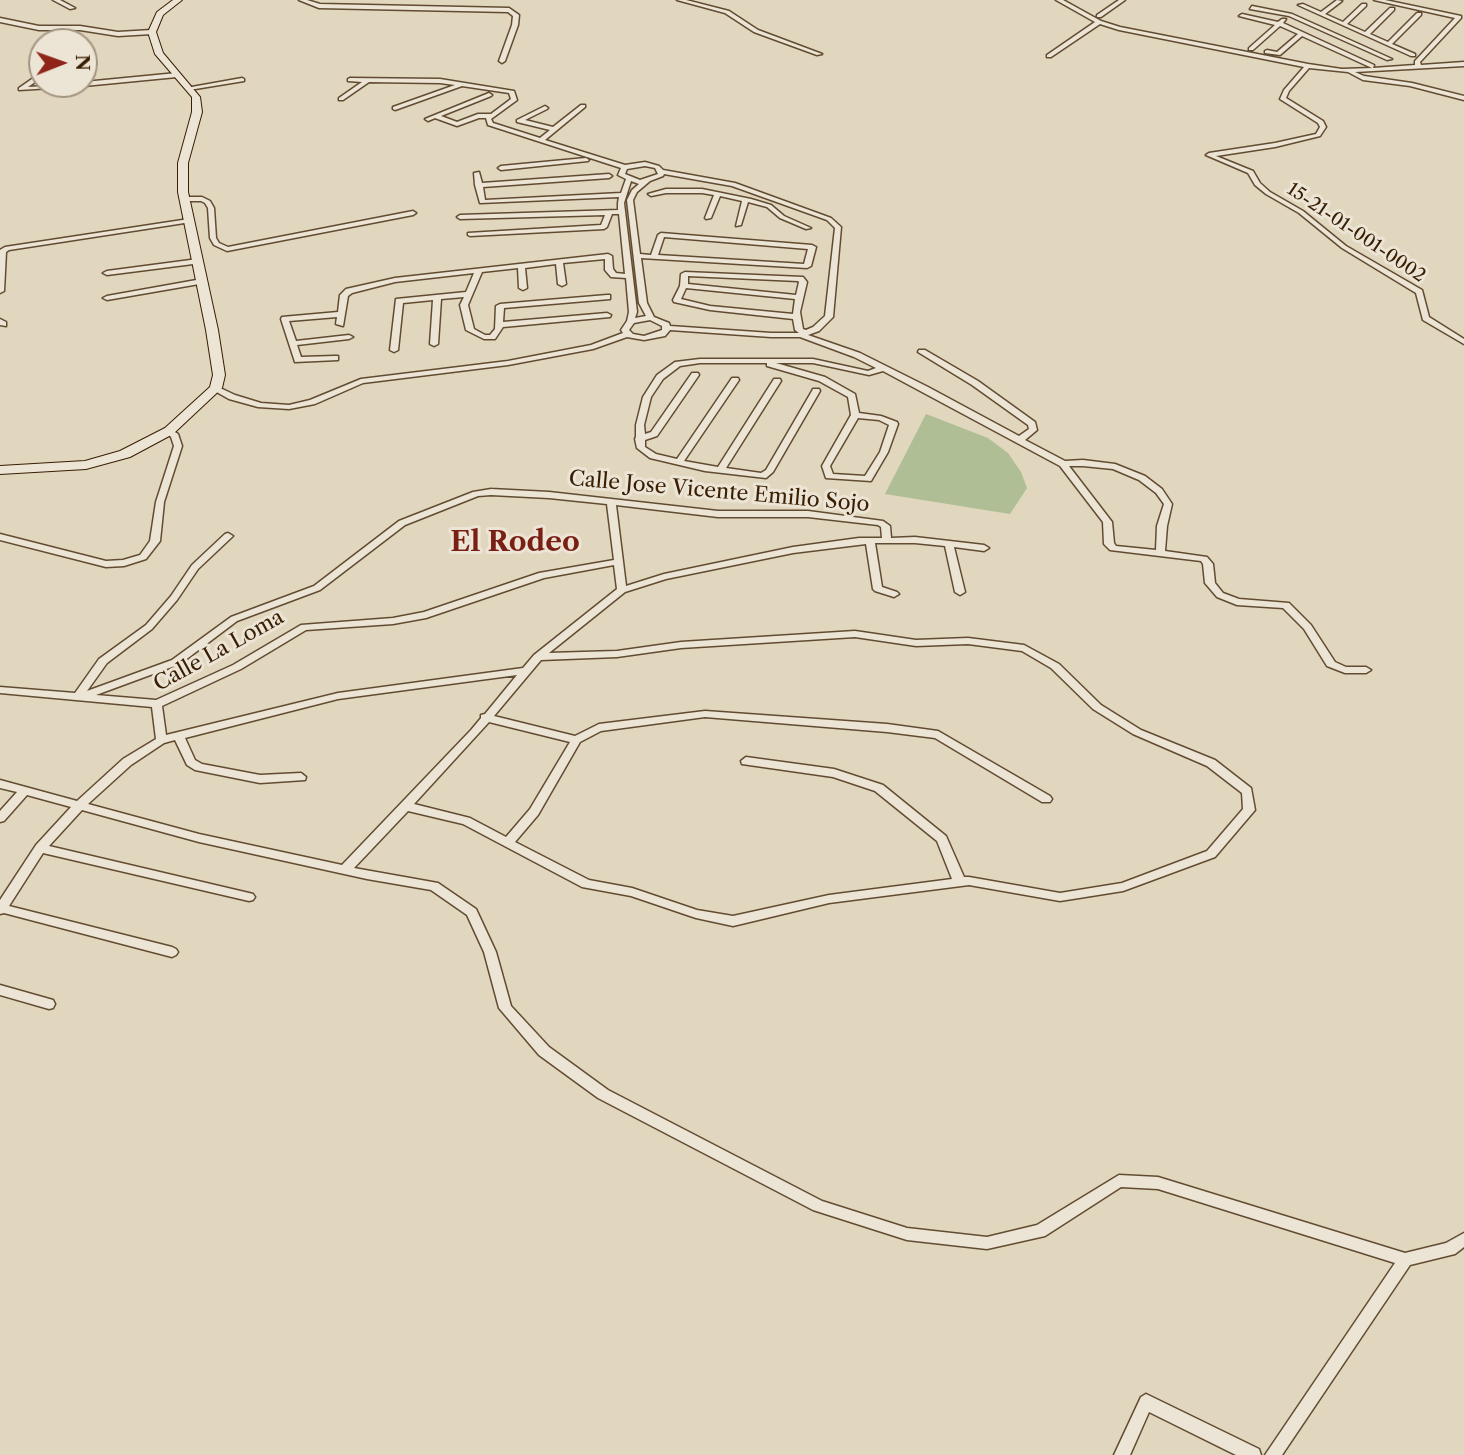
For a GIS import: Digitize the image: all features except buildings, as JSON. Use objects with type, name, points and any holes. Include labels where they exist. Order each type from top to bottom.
[{"type":"main road","points":[[0,470],[86,466],[125,454],[169,431],[216,388],[219,375],[185,199],[183,163],[197,113],[196,97],[159,54],[152,33],[160,14],[178,0]]},
{"type":"street","points":[[56,0],[72,8]]},
{"type":"street","points":[[302,0],[319,6],[513,12],[516,15],[515,25],[502,61]]},
{"type":"street","points":[[680,0],[727,12],[755,32],[819,54]]},
{"type":"street","points":[[1059,0],[1099,19],[1294,63],[1349,71],[1464,64]]},
{"type":"street","points":[[1049,56],[1122,0]]},
{"type":"street","points":[[1377,0],[1459,17],[1417,62],[1419,67]]},
{"type":"street","points":[[1301,34],[1278,54],[1251,49],[1305,1],[1322,14],[1413,55]]},
{"type":"street","points":[[1322,14],[1339,1]]},
{"type":"street","points":[[1344,24],[1364,5]]},
{"type":"street","points":[[1252,8],[1290,15],[1389,59]]},
{"type":"street","points":[[1366,34],[1392,9]]},
{"type":"street","points":[[1389,44],[1419,14]]},
{"type":"street","points":[[1242,16],[1280,24],[1377,70]]},
{"type":"street","points":[[1370,65],[1413,55],[1430,42],[1450,19]]},
{"type":"street","points":[[0,20],[38,28],[80,28],[118,34],[152,33]]},
{"type":"street","name":"15-21-01-001-0002","points":[[1464,64],[1342,71],[1308,66],[1286,91],[1283,99],[1321,122],[1323,127],[1318,135],[1209,155],[1251,172],[1257,184],[1268,193],[1301,212],[1344,247],[1419,292],[1426,318],[1464,342]]},
{"type":"street","points":[[1349,71],[1363,78],[1410,84],[1464,98]]},
{"type":"street","points":[[98,83],[177,75]]},
{"type":"street","points":[[189,88],[242,80]]},
{"type":"street","points":[[350,80],[440,81],[512,92],[514,100],[488,119],[490,124],[625,167],[645,164],[657,167],[662,173],[695,176],[757,192],[829,219],[838,227],[829,317],[816,329],[803,334]]},
{"type":"street","points":[[341,99],[368,80]]},
{"type":"street","points":[[395,108],[462,84]]},
{"type":"street","points":[[428,119],[489,95]]},
{"type":"street","points":[[541,140],[583,106]]},
{"type":"street","points":[[545,108],[519,121],[555,129]]},
{"type":"street","points":[[435,116],[457,124],[478,116],[492,116]]},
{"type":"street","points":[[530,144],[596,162],[609,176]]},
{"type":"street","points":[[501,168],[586,160]]},
{"type":"street","points":[[625,167],[620,173],[627,181]]},
{"type":"street","points":[[477,173],[482,202],[623,195]]},
{"type":"street","points":[[478,185],[609,176],[627,181],[647,181],[662,173]]},
{"type":"street","points":[[627,181],[622,212],[633,312],[631,321]]},
{"type":"street","points":[[647,181],[634,191],[630,200],[643,303],[651,318]]},
{"type":"street","points":[[651,194],[684,190],[747,200],[769,206],[782,217],[808,228]]},
{"type":"street","points":[[738,225],[747,200],[757,192]]},
{"type":"street","points":[[708,218],[717,195]]},
{"type":"street","points":[[185,199],[202,199],[208,202],[213,238],[216,244],[228,248],[246,247],[413,213]]},
{"type":"street","points":[[470,234],[604,227],[609,212]]},
{"type":"street","points":[[460,217],[622,212]]},
{"type":"street","points":[[0,291],[3,251],[7,248],[190,221]]},
{"type":"street","points":[[636,256],[807,266],[812,247],[661,235],[654,256]]},
{"type":"street","points":[[340,324],[344,295],[349,291],[395,280],[608,256],[609,270],[614,275],[629,276]]},
{"type":"street","points":[[107,273],[198,261]]},
{"type":"street","points":[[559,261],[562,284]]},
{"type":"street","points":[[521,266],[523,288]]},
{"type":"street","points":[[479,271],[464,305],[470,330],[484,337],[492,337],[499,325],[500,306],[607,297]]},
{"type":"street","points":[[797,317],[710,308],[677,300],[684,286],[685,274],[789,277],[803,282],[797,317],[799,330],[803,334]]},
{"type":"street","points":[[107,298],[202,281]]},
{"type":"street","points":[[684,286],[799,297]]},
{"type":"street","points":[[394,350],[399,302],[467,294]]},
{"type":"street","points":[[434,344],[437,297]]},
{"type":"street","points":[[335,358],[298,360],[285,319],[341,314]]},
{"type":"street","points":[[499,325],[607,315]]},
{"type":"street","points":[[627,334],[624,327],[631,321],[651,318],[663,322],[667,328]]},
{"type":"street","points":[[667,328],[707,332],[803,334],[857,355],[1063,464],[1107,522],[1111,546],[1204,559],[1208,564],[1212,587],[1231,600],[1247,603],[1276,602],[1290,607],[1308,627],[1333,666],[1345,670],[1366,670]]},
{"type":"street","points":[[216,388],[232,397],[261,405],[289,407],[312,402],[361,381],[508,363],[593,347],[627,334],[637,338],[651,338],[662,334],[667,328]]},
{"type":"street","points":[[294,342],[349,337]]},
{"type":"street","points":[[922,352],[975,383],[1032,424],[1033,430],[1019,440]]},
{"type":"street","points":[[816,391],[768,474],[752,476],[720,471],[644,453],[639,439],[650,390],[673,366],[694,361],[822,362],[869,373],[883,368]]},
{"type":"street","points":[[768,362],[774,367],[822,379],[846,391],[853,401],[855,415],[826,466],[830,476],[868,479],[884,452],[894,424],[881,418],[855,415]]},
{"type":"street","points":[[639,439],[654,434],[695,375]]},
{"type":"street","points":[[679,462],[735,380]]},
{"type":"street","points":[[720,471],[778,381]]},
{"type":"street","points":[[0,537],[106,564],[124,563],[143,557],[155,541],[163,488],[178,446],[175,436],[169,431]]},
{"type":"street","points":[[1063,464],[1083,463],[1115,467],[1142,478],[1159,491],[1168,504],[1162,526],[1160,553]]},
{"type":"street","name":"Calle Jose Vicente Emilio Sojo","points":[[81,696],[176,662],[239,617],[317,588],[402,523],[465,497],[491,492],[518,492],[611,503],[666,506],[718,514],[808,514],[880,523],[885,526],[887,541]]},
{"type":"street","points":[[611,503],[622,590]]},
{"type":"street","points":[[81,696],[103,661],[149,627],[174,598],[195,567],[228,536]]},
{"type":"street","points":[[345,870],[475,732],[524,671],[622,590],[664,577],[793,550],[870,541],[915,540],[984,548]]},
{"type":"street","points":[[870,541],[878,589],[894,594]]},
{"type":"street","points":[[949,544],[960,592]]},
{"type":"street","name":"Calle La Loma","points":[[161,740],[156,704],[237,667],[304,627],[393,621],[426,615],[542,575],[618,562]]},
{"type":"street","points":[[405,806],[466,821],[586,884],[632,892],[696,914],[733,921],[829,899],[960,883],[981,883],[1060,897],[1123,887],[1211,853],[1249,810],[1247,791],[1211,763],[1137,732],[1097,707],[1055,666],[1024,648],[968,641],[916,643],[855,634],[681,645],[617,654],[538,657]]},
{"type":"street","points":[[172,952],[1,909],[40,848],[79,806],[127,762],[161,740],[338,696],[524,671]]},
{"type":"street","points":[[0,690],[156,704]]},
{"type":"street","points":[[508,843],[534,812],[576,740],[599,728],[705,714],[887,728],[938,735],[1046,799]]},
{"type":"street","points":[[485,717],[576,740]]},
{"type":"street","points":[[178,735],[191,762],[199,767],[260,779],[301,776]]},
{"type":"street","points":[[746,761],[834,773],[879,788],[942,839],[960,883]]},
{"type":"street","points":[[0,784],[199,838],[345,870],[434,886],[472,912],[489,952],[505,1008],[544,1051],[603,1094],[818,1206],[907,1234],[987,1243],[1040,1231],[1119,1181],[1157,1183],[1405,1260],[1450,1249],[1464,1239]]},
{"type":"street","points":[[0,818],[24,791]]},
{"type":"street","points":[[40,848],[249,897]]},
{"type":"street","points":[[0,990],[49,1004]]},
{"type":"street","points":[[1273,1455],[1405,1260]]},
{"type":"street","points":[[1122,1455],[1146,1402],[1253,1455]]},
{"type":"green space","points":[[926,414],[988,438],[1008,453],[1021,472],[1027,488],[1010,514],[885,494]]},
{"type":"district","name":"El Rodeo","points":[[515,543]]}]
